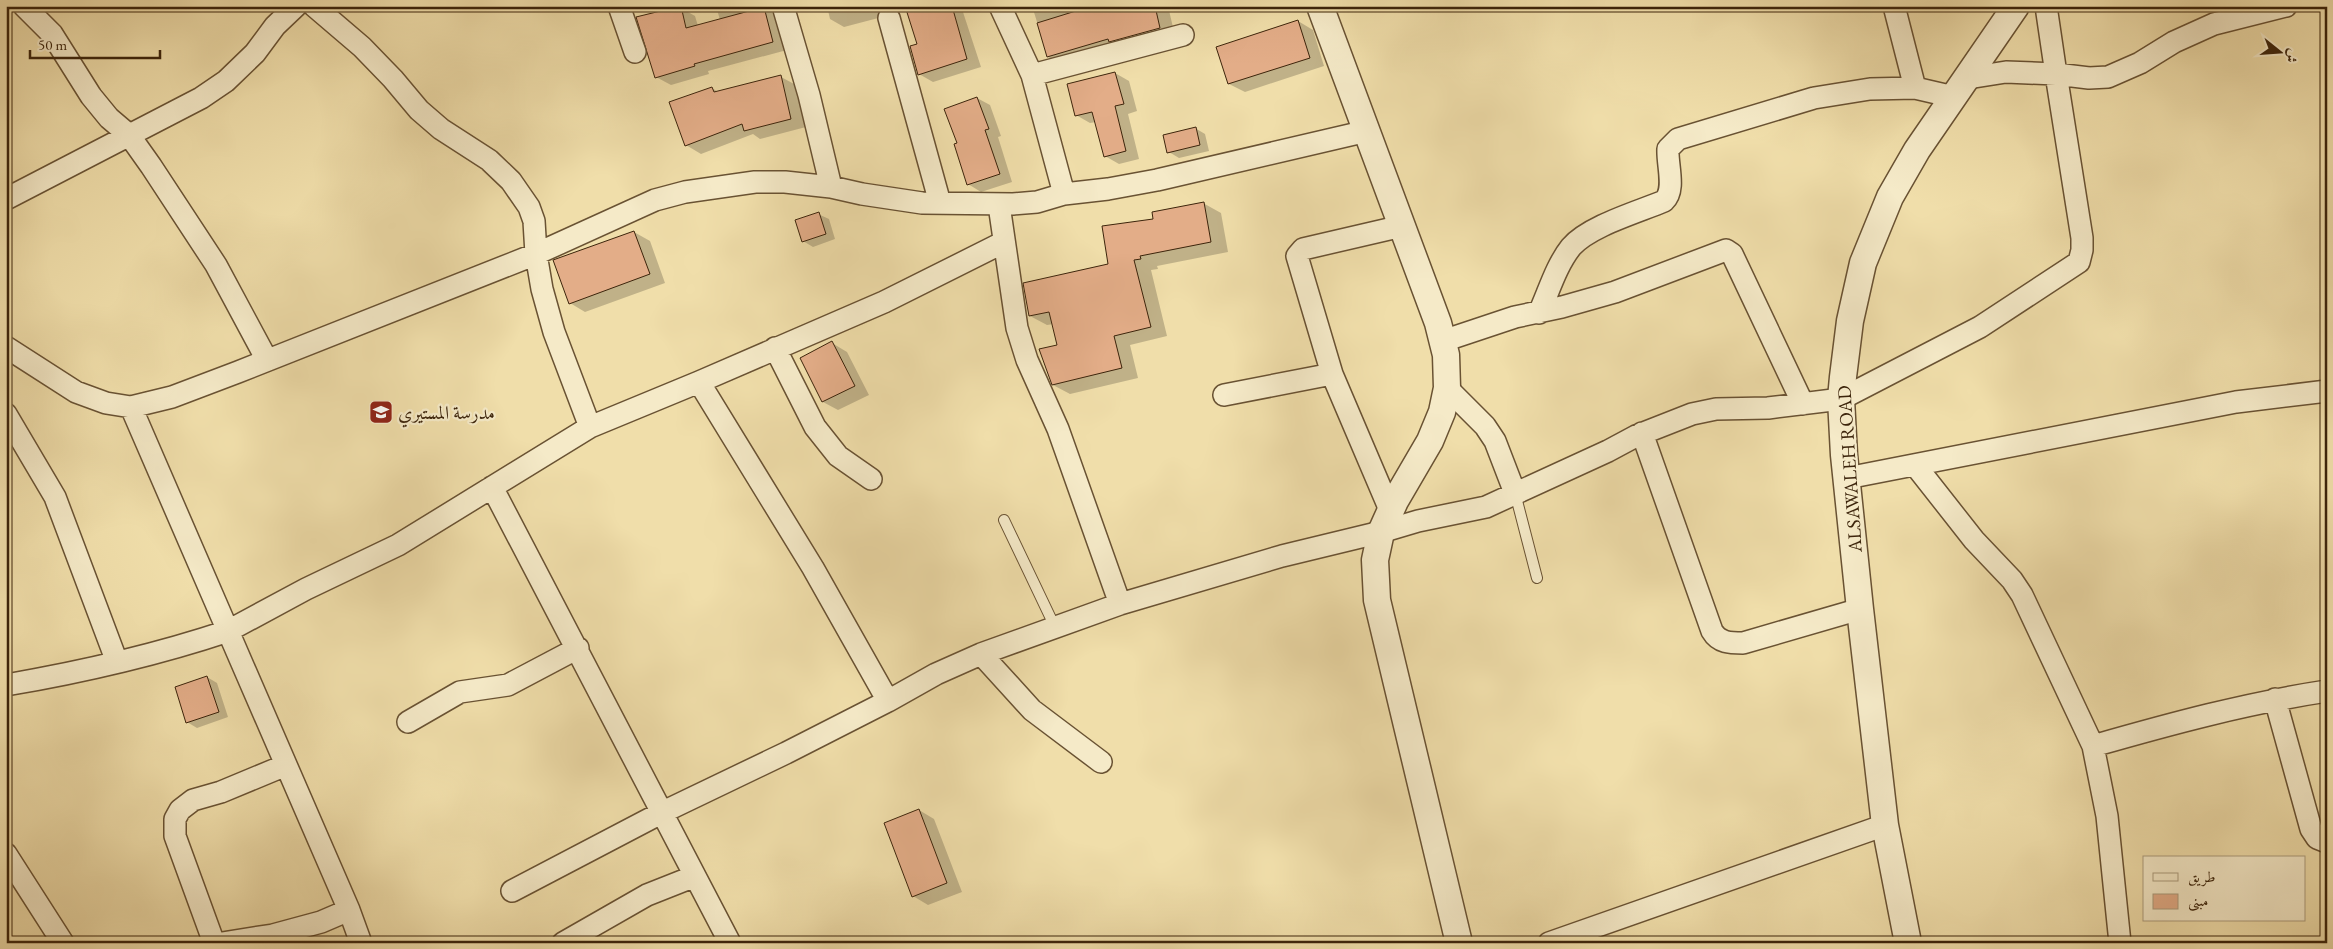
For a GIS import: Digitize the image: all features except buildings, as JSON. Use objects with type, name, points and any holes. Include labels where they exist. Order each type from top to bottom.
[{"type":"street","points":[[24,6],[52,34],[90,96],[109,118],[129,135],[216,265],[267,360]]},
{"type":"street","points":[[6,199],[201,98],[226,81],[254,53],[274,26],[296,6]]},
{"type":"street","points":[[314,6],[362,47],[433,123],[489,160],[511,181],[529,207],[534,221],[536,254],[542,289],[554,332],[590,427]]},
{"type":"street","points":[[619,6],[635,52]]},
{"type":"street","points":[[783,6],[809,95],[831,187]]},
{"type":"street","points":[[1000,6],[1032,75],[1064,194]]},
{"type":"street","points":[[1320,6],[1402,226],[1443,341],[1446,355],[1447,388],[1442,412],[1430,441],[1386,521],[1376,560],[1377,600],[1459,943]]},
{"type":"street","points":[[1894,6],[1915,88]]},
{"type":"street","name":"ALSAWALEH ROAD","points":[[1908,943],[1885,824],[1860,609],[1841,399],[1850,321],[1863,262],[1874,232],[1890,197],[1917,150],[2016,6]]},
{"type":"street","points":[[512,891],[661,813],[786,753],[888,701],[936,674],[981,654],[1120,604],[1282,556],[1386,521],[1418,521],[1486,507],[1642,434],[1692,414],[1716,409],[1743,410],[1841,399],[1980,327],[2079,262],[2082,238],[2046,6]]},
{"type":"street","points":[[1539,313],[1562,262],[1572,246],[1593,231],[1664,201],[1669,197],[1668,149],[1678,139],[1814,98],[1870,89],[1961,88],[2006,72],[2056,74],[2089,78],[2108,77],[2140,63],[2174,42],[2214,24],[2286,6]]},
{"type":"street","points":[[889,18],[940,203]]},
{"type":"street","points":[[1032,75],[1183,35]]},
{"type":"street","points":[[9,355],[76,392],[106,403],[131,408],[172,397],[267,360],[536,254],[656,200],[685,192],[754,182],[831,187],[862,194],[940,203],[999,205],[1037,202],[1064,194],[1108,189],[1157,180],[1367,131]]},
{"type":"street","points":[[999,205],[1017,328],[1027,360],[1058,429],[1120,604]]},
{"type":"street","points":[[1386,521],[1332,374],[1298,265],[1297,256],[1302,249],[1402,226]]},
{"type":"street","points":[[6,685],[63,676],[184,646],[228,631],[306,589],[398,545],[590,427],[884,302],[1004,242]]},
{"type":"street","points":[[1443,341],[1515,317],[1539,313],[1615,292],[1718,252],[1729,250],[1803,404]]},
{"type":"street","points":[[775,348],[815,427],[838,456],[871,479]]},
{"type":"street","points":[[1224,395],[1332,374]]},
{"type":"street","points":[[699,382],[813,568],[888,701]]},
{"type":"street","points":[[1447,388],[1485,426],[1495,441],[1515,493]]},
{"type":"street","points":[[1847,478],[2236,402],[2327,391]]},
{"type":"street","points":[[131,408],[350,910],[361,943]]},
{"type":"street","points":[[6,414],[55,497],[117,662]]},
{"type":"street","points":[[1642,434],[1716,638],[1729,643],[1743,644],[1860,609]]},
{"type":"street","points":[[1915,465],[1974,540],[2012,580],[2022,595],[2093,746],[2107,816],[2120,943]]},
{"type":"street","points":[[492,487],[578,648],[661,813],[730,943]]},
{"type":"street","points":[[408,722],[460,692],[508,685],[578,648]]},
{"type":"street","points":[[981,654],[1032,710],[1101,762]]},
{"type":"street","points":[[2093,746],[2160,727],[2275,699],[2327,691]]},
{"type":"street","points":[[2275,699],[2311,829],[2317,838],[2327,842]]},
{"type":"street","points":[[214,943],[175,836],[175,819],[180,810],[193,800],[221,792],[286,766]]},
{"type":"street","points":[[1549,943],[1885,824]]},
{"type":"street","points":[[6,854],[63,943]]},
{"type":"street","points":[[563,943],[648,895],[695,876]]},
{"type":"street","points":[[222,943],[273,936],[321,922],[350,910]]},
{"type":"lane","points":[[1515,493],[1537,578]]},
{"type":"lane","points":[[1004,520],[1055,627]]},
{"type":"place","name":"مدرسة المستيري","points":[[381,412]]}]
